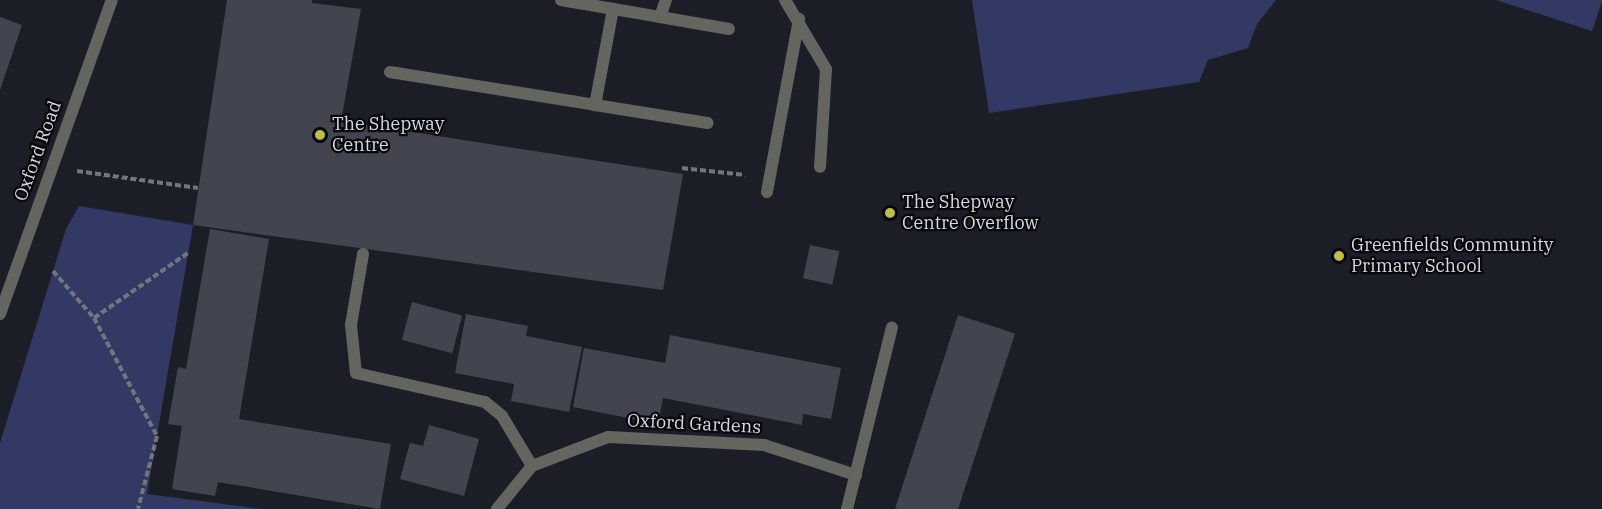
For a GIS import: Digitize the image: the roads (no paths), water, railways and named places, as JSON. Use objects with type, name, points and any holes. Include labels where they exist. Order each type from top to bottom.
[{"type":"street","name":"Oxford Road","points":[[0,314],[112,0]]},
{"type":"street","points":[[561,0],[729,29]]},
{"type":"street","points":[[660,17],[666,0]]},
{"type":"street","points":[[785,0],[799,19],[826,69],[820,167]]},
{"type":"street","points":[[595,105],[613,9]]},
{"type":"street","points":[[767,192],[799,19]]},
{"type":"street","points":[[390,72],[708,123]]},
{"type":"street","points":[[363,254],[351,325],[356,373],[485,402],[502,416],[532,466]]},
{"type":"street","points":[[847,509],[892,327]]},
{"type":"street","name":"Oxford Gardens","points":[[497,509],[532,466],[608,437],[764,445],[856,475]]},
{"type":"place","name":"The Shepway Centre","points":[[320,135]]},
{"type":"place","name":"The Shepway Centre Overflow","points":[[890,213]]},
{"type":"place","name":"Greenfields Community Primary School","points":[[1339,256]]}]
